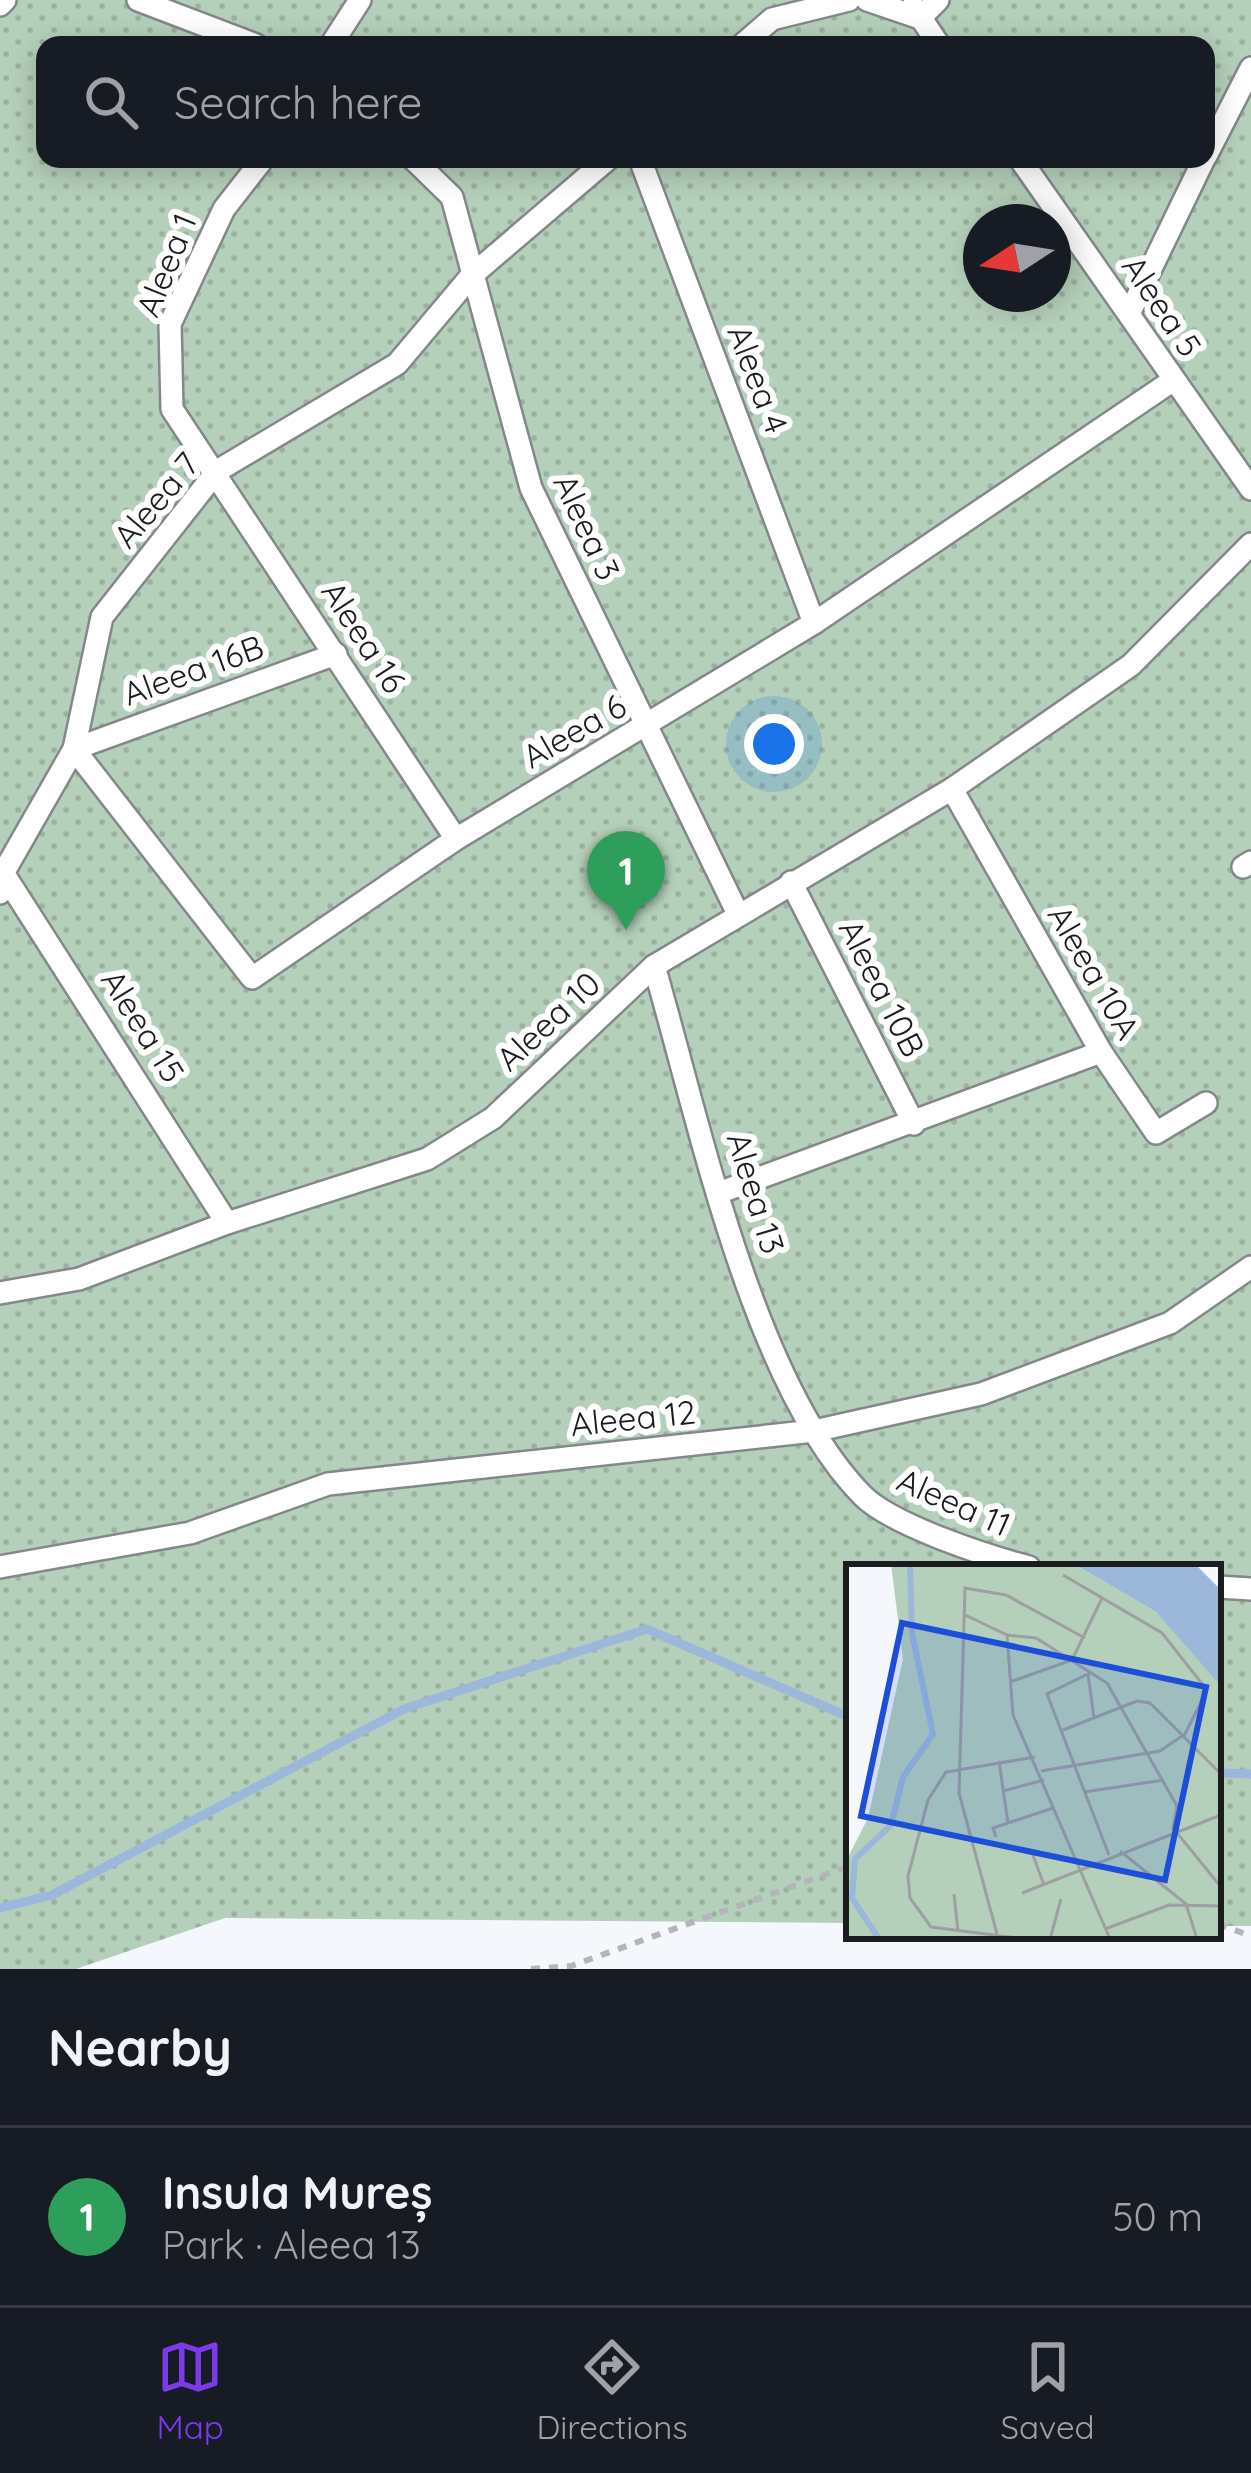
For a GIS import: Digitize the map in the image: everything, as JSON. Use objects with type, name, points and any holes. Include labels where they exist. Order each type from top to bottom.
[{"type":"street","points":[[138,0],[232,36]]},
{"type":"street","points":[[337,36],[360,0]]},
{"type":"street","points":[[753,36],[772,20],[849,0]]},
{"type":"street","points":[[867,0],[915,9],[938,0]]},
{"type":"street","points":[[915,9],[933,36]]},
{"type":"street","points":[[1215,138],[1251,68]]},
{"type":"street","name":"Aleea 1","points":[[172,409],[170,324],[224,209],[256,168]]},
{"type":"street","name":"Aleea 3","points":[[422,168],[452,197],[531,488],[738,914]]},
{"type":"street","name":"Aleea 7","points":[[2,877],[74,749],[102,617],[218,471],[398,364],[471,276],[597,168]]},
{"type":"street","name":"Aleea 4","points":[[643,168],[814,623]]},
{"type":"street","name":"Aleea 5","points":[[1025,168],[1251,489]]},
{"type":"street","points":[[1129,314],[1200,168]]},
{"type":"street","name":"Aleea 6","points":[[74,749],[252,978],[456,839],[814,623],[1172,381]]},
{"type":"street","name":"Aleea 16","points":[[172,409],[218,471],[456,839]]},
{"type":"street","name":"Aleea 10","points":[[0,1293],[79,1279],[227,1222],[427,1159],[493,1118],[654,966],[952,789],[1131,665],[1251,544]]},
{"type":"street","name":"Aleea 16B","points":[[74,749],[336,654]]},
{"type":"street","name":"Aleea 10A","points":[[952,789],[1101,1052],[1156,1133],[1206,1102]]},
{"type":"street","name":"Aleea 15","points":[[2,877],[227,1222]]},
{"type":"street","name":"Aleea 10B","points":[[790,882],[914,1124]]},
{"type":"street","name":"Aleea 13","points":[[654,966],[761,1326],[814,1431]]},
{"type":"street","points":[[721,1192],[1101,1052]]},
{"type":"street","name":"Aleea 12","points":[[0,1568],[190,1533],[328,1484],[814,1431],[981,1394],[1170,1322],[1251,1267]]},
{"type":"street","name":"Aleea 11","points":[[814,1431],[866,1499],[971,1552],[1017,1564]]},
{"type":"street","points":[[1221,1587],[1251,1589]]},
{"type":"path","points":[[531,1969],[571,1966],[846,1867]]},
{"type":"path","points":[[1221,1925],[1251,1936]]},
{"type":"green space","points":[[0,0],[1251,0],[1251,1926],[1221,1926],[1221,1564],[846,1564],[846,1923],[225,1918],[76,1969],[0,1969]]},
{"type":"waterway","points":[[0,1908],[52,1895],[404,1709],[647,1629],[846,1716]]},
{"type":"waterway","points":[[1221,1773],[1251,1774]]},
{"type":"place","name":"Insula Mureș","points":[[626,930]]}]
